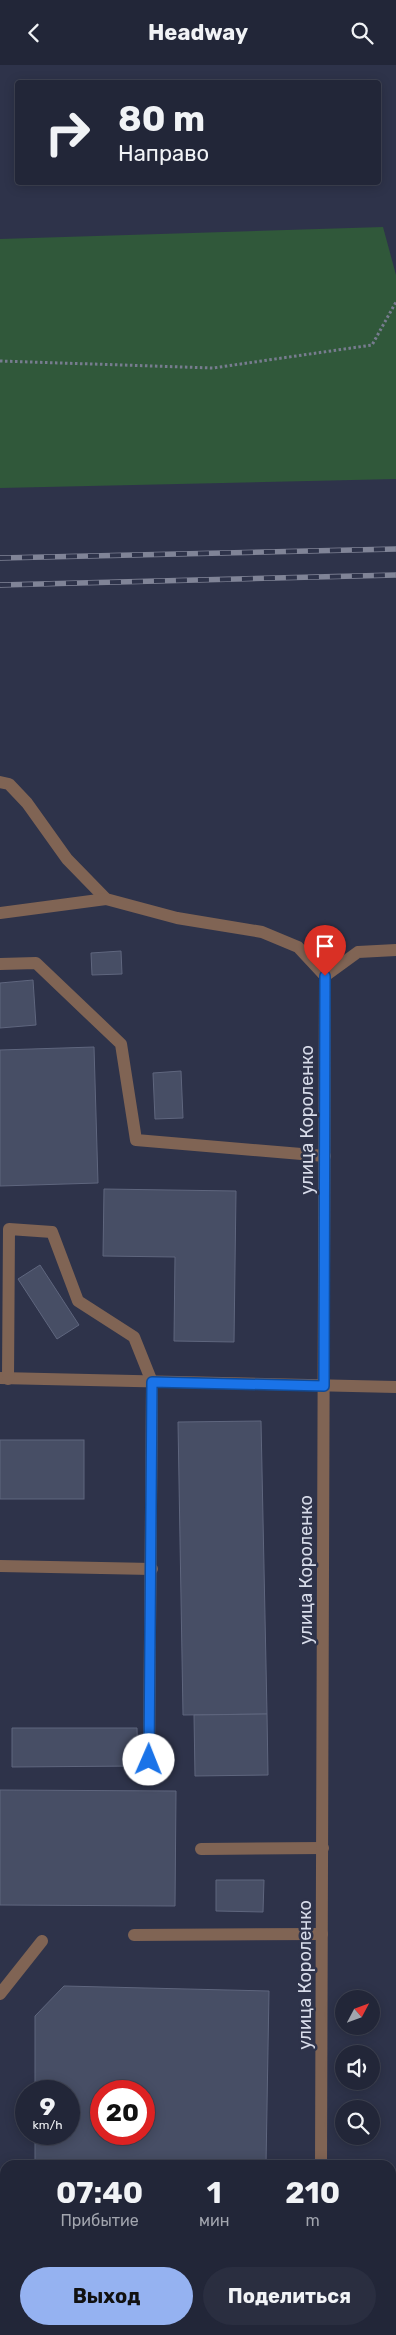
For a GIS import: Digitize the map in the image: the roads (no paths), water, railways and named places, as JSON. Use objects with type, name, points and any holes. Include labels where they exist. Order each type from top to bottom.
[{"type":"street","points":[[0,782],[9,784],[27,803],[66,859],[106,899]]},
{"type":"street","points":[[0,913],[106,899],[177,918],[262,932],[298,947],[325,976],[358,952],[396,950]]},
{"type":"street","points":[[0,964],[36,963],[121,1044],[136,1140],[325,1156]]},
{"type":"street","name":"улица Короленко","points":[[321,2160],[325,976]]},
{"type":"street","points":[[149,1760],[152,1382],[134,1337],[78,1301],[52,1232],[9,1229],[4,1378],[152,1382],[324,1386],[396,1387]]},
{"type":"street","points":[[0,1566],[152,1569]]},
{"type":"street","points":[[201,1849],[323,1849]]},
{"type":"street","points":[[134,1935],[322,1934]]},
{"type":"street","points":[[0,1994],[42,1941]]},
{"type":"railway","points":[[0,558],[396,549]]},
{"type":"railway","points":[[0,585],[396,575]]}]
